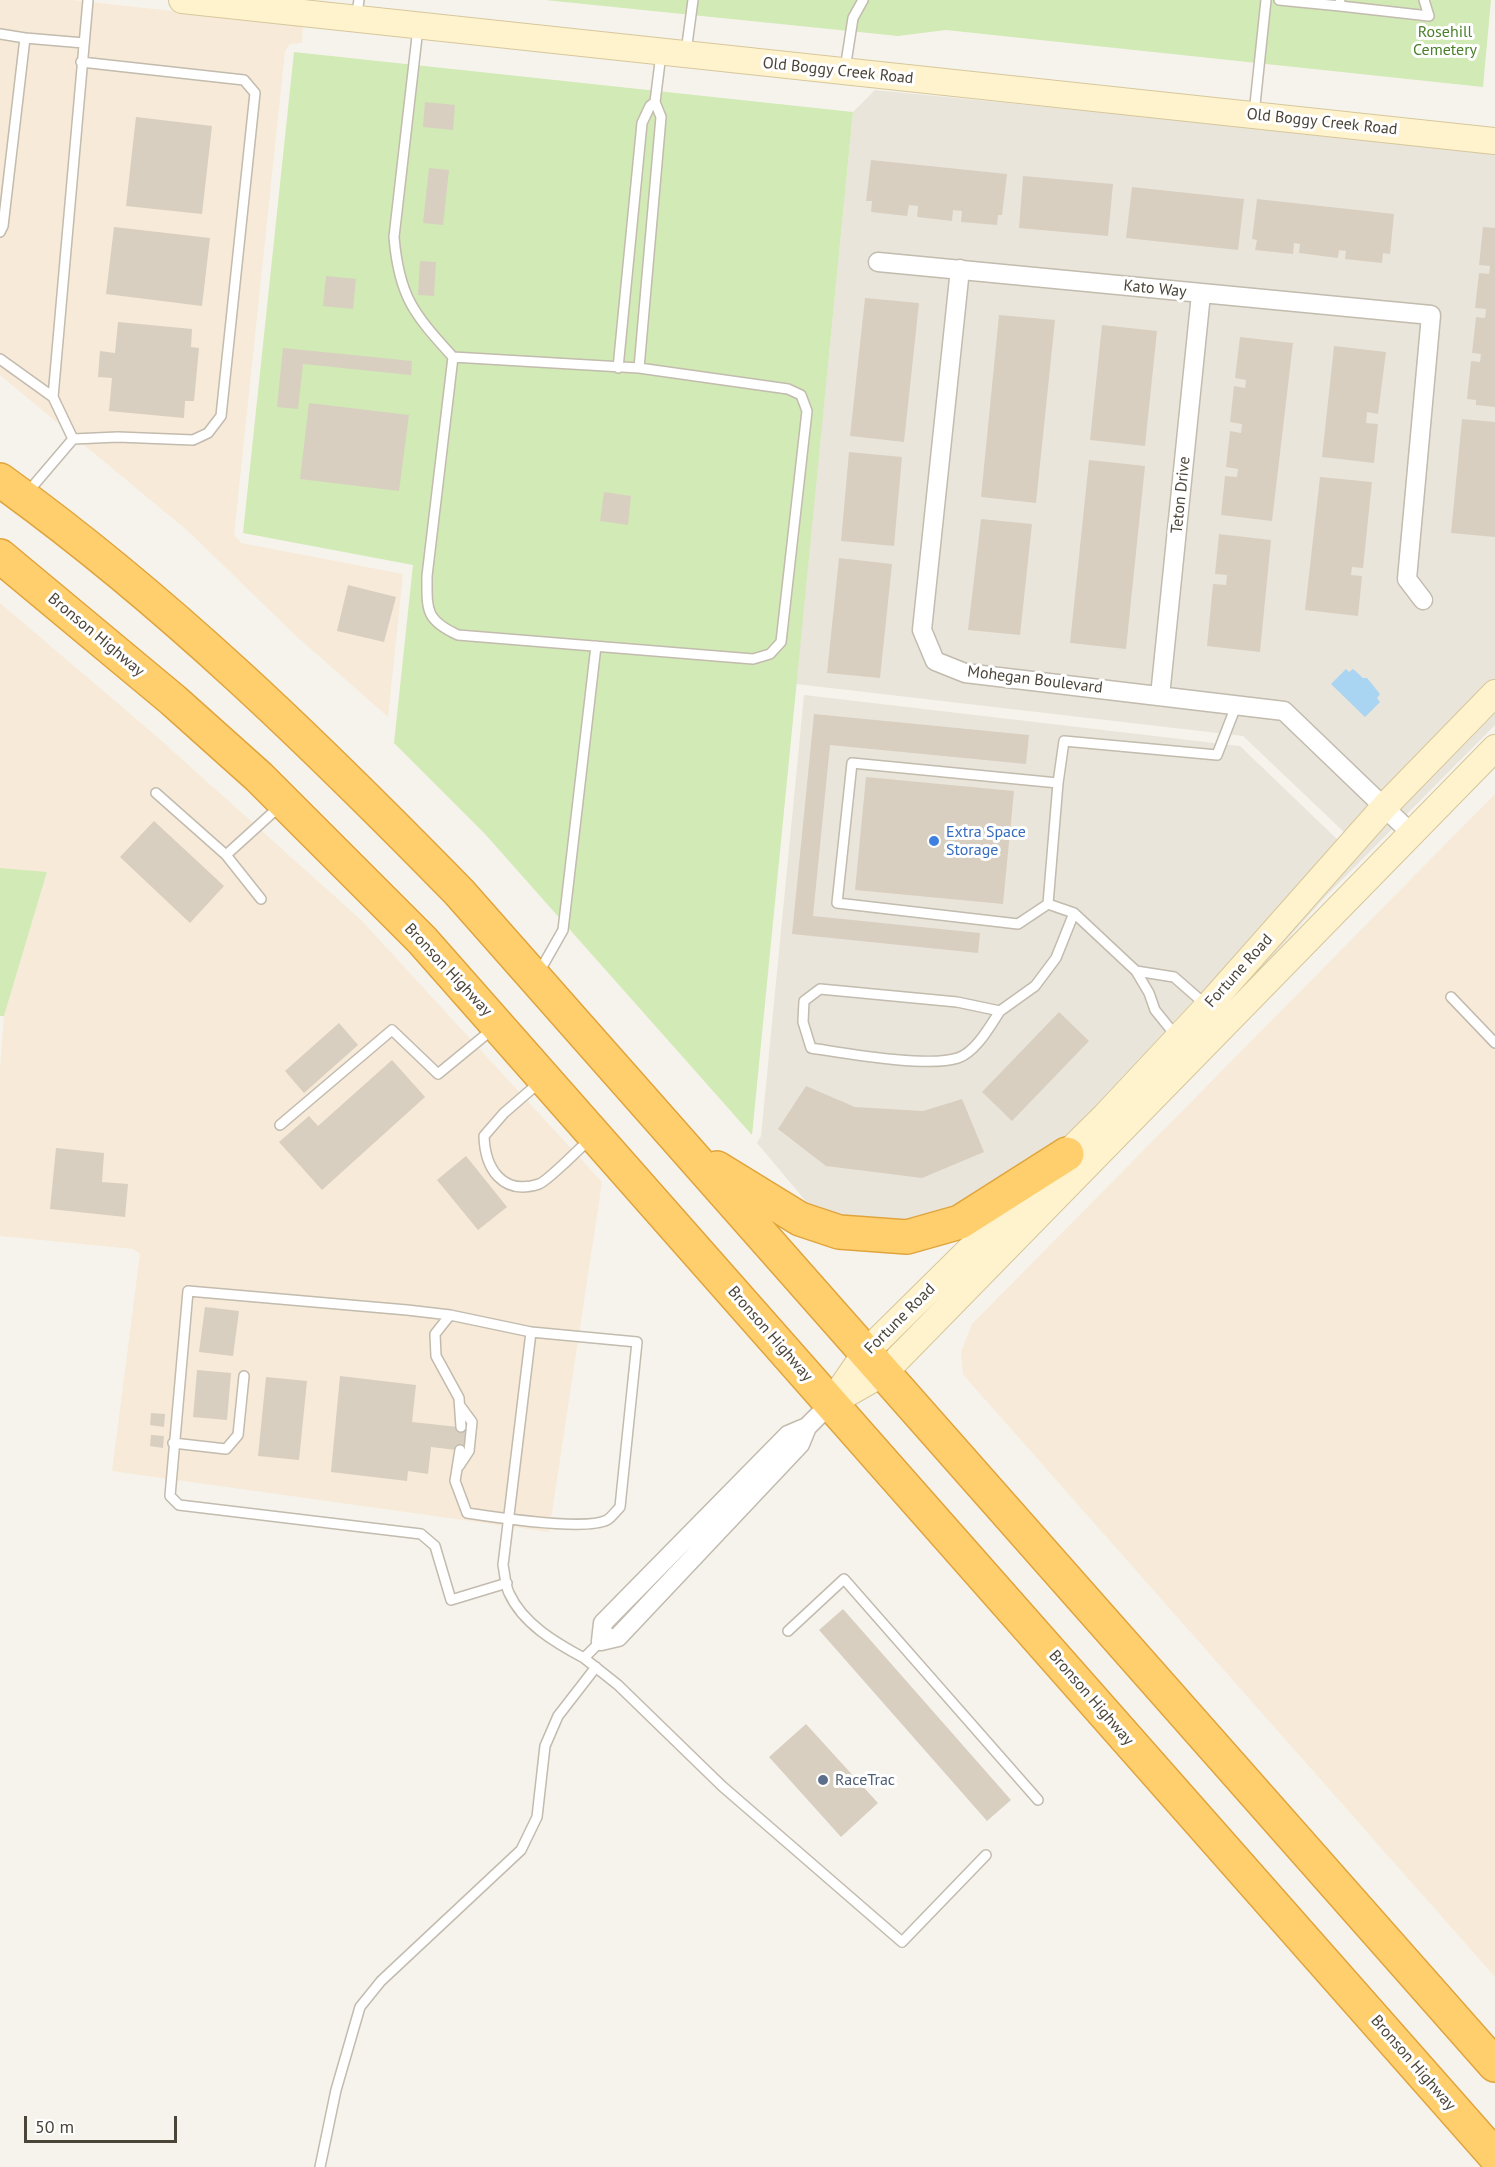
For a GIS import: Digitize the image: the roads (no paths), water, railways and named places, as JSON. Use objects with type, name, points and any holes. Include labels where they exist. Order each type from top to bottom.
[{"type":"highway","points":[[8,493],[127,581],[291,725],[451,884],[1495,2065]]},
{"type":"highway","name":"Bronson Highway","points":[[0,556],[173,700],[284,802],[422,939],[1495,2157]]},
{"type":"highway","points":[[684,1147],[800,1219],[839,1232],[907,1237],[960,1222],[1066,1154]]},
{"type":"main road","name":"Old Boggy Creek Road","points":[[182,0],[358,9],[419,25],[1495,141]]},
{"type":"main road","name":"Fortune Road","points":[[875,1362],[1066,1154],[1207,1007],[1385,806],[1495,693]]},
{"type":"main road","name":"Fortune Road","points":[[831,1403],[1411,833],[1495,747]]},
{"type":"street","name":"Kato Way","points":[[878,262],[1431,315],[1407,579],[1423,600]]},
{"type":"street","name":"Mohegan Boulevard","points":[[960,269],[922,630],[936,661],[965,673],[1284,711],[1411,833]]},
{"type":"street","name":"Teton Drive","points":[[1160,696],[1201,294]]},
{"type":"street","points":[[601,1641],[618,1637],[800,1444],[807,1427],[831,1403]]},
{"type":"lane","points":[[53,397],[88,0]]},
{"type":"lane","points":[[618,368],[642,123],[650,106],[655,102],[693,0]]},
{"type":"lane","points":[[845,72],[853,18],[863,0]]},
{"type":"lane","points":[[1254,115],[1266,0]]},
{"type":"lane","points":[[1279,0],[1340,3],[1429,16],[1424,0]]},
{"type":"lane","points":[[1366,8],[1375,0]]},
{"type":"lane","points":[[419,25],[394,237],[396,265],[406,298],[417,317],[453,357],[639,368],[788,388],[801,395],[807,411],[781,642],[770,654],[753,659],[458,635],[438,626],[427,609],[428,576],[453,357]]},
{"type":"lane","points":[[0,34],[84,43]]},
{"type":"lane","points":[[0,232],[3,226],[25,38]]},
{"type":"lane","points":[[8,493],[73,439],[118,437],[192,440],[208,433],[221,416],[255,93],[244,80],[81,62]]},
{"type":"lane","points":[[639,368],[661,117],[655,102]]},
{"type":"lane","points":[[0,359],[53,397],[73,439]]},
{"type":"lane","points":[[536,978],[564,930],[596,646]]},
{"type":"lane","points":[[1048,904],[1058,783],[1064,741],[1216,756],[1236,705]]},
{"type":"lane","points":[[1048,904],[1018,924],[837,903],[852,763],[1058,783]]},
{"type":"lane","points":[[156,793],[226,855],[261,899]]},
{"type":"lane","points":[[226,855],[284,802]]},
{"type":"lane","points":[[1048,904],[1074,913],[1136,971],[1149,993],[1155,1010],[1178,1038]]},
{"type":"lane","points":[[1000,1011],[945,1001],[820,988],[804,1000],[803,1022],[811,1047],[875,1057],[936,1061],[959,1058],[980,1040],[1000,1011],[1035,986],[1056,958],[1074,913]]},
{"type":"lane","points":[[1136,971],[1173,978],[1207,1007]]},
{"type":"lane","points":[[1451,997],[1495,1043]]},
{"type":"lane","points":[[280,1125],[392,1030],[438,1074],[499,1025]]},
{"type":"lane","points":[[545,1077],[504,1113],[484,1136],[484,1155],[494,1176],[518,1187],[540,1184],[595,1135]]},
{"type":"lane","points":[[460,1450],[455,1481],[467,1513],[509,1519],[591,1524],[607,1520],[620,1507],[637,1342],[531,1332],[450,1315],[188,1291],[170,1496],[179,1505],[421,1534],[435,1546],[451,1599],[507,1583]]},
{"type":"lane","points":[[450,1315],[435,1334],[436,1356],[461,1407],[472,1422],[469,1450],[457,1468]]},
{"type":"lane","points":[[531,1332],[503,1565],[509,1593],[525,1616],[551,1641],[584,1658],[618,1685],[722,1786],[902,1942],[986,1855]]},
{"type":"lane","points":[[173,1443],[225,1449],[233,1443],[238,1436],[244,1376]]},
{"type":"lane","points":[[461,1407],[461,1427]]},
{"type":"lane","points":[[788,1631],[844,1579],[1038,1800]]},
{"type":"lane","points":[[584,1658],[601,1641]]},
{"type":"lane","points":[[320,2167],[336,2090],[360,2007],[381,1981],[521,1850],[537,1816],[538,1786],[545,1746],[558,1716],[596,1667]]},
{"type":"water","points":[[1346,669],[1349,672],[1353,669],[1363,678],[1367,678],[1380,694],[1377,698],[1380,702],[1365,717],[1331,684]]},
{"type":"place","name":"Extra Space Storage","points":[[934,841]]},
{"type":"place","name":"RaceTrac","points":[[823,1780]]},
{"type":"park label","name":"Rosehill Cemetery","points":[[1445,41]]}]
